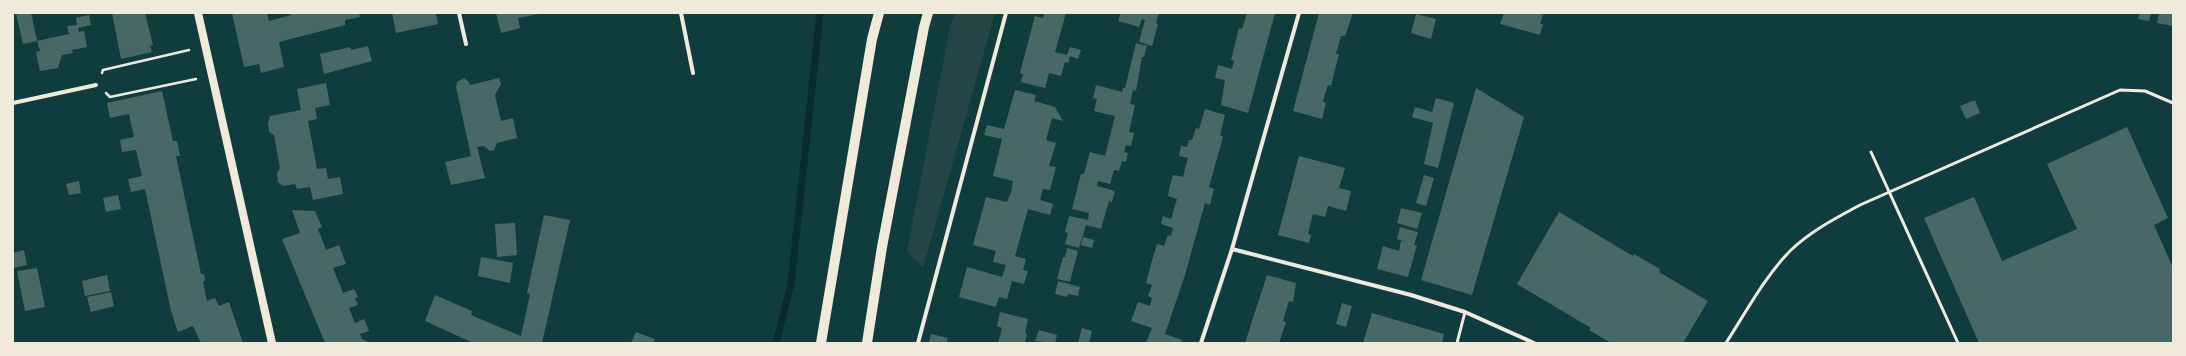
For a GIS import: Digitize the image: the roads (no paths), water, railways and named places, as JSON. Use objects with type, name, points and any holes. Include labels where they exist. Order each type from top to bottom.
[{"type":"main road","points":[[198,13],[272,343]]},
{"type":"main road","points":[[821,343],[872,39],[879,13]]},
{"type":"main road","points":[[867,343],[885,231],[924,27],[928,13]]},
{"type":"street","points":[[460,13],[466,44]]},
{"type":"street","points":[[682,13],[693,73]]},
{"type":"street","points":[[918,343],[1006,13]]},
{"type":"street","points":[[1201,343],[1232,249],[1299,13]]},
{"type":"street","points":[[13,103],[96,85]]},
{"type":"street","points":[[1232,249],[1411,295],[1465,312],[1534,343]]},
{"type":"lane","points":[[1726,343],[1769,277],[1791,250],[1828,222],[1889,192],[2120,90],[2145,91],[2173,103]]},
{"type":"lane","points":[[1872,152],[1958,343]]},
{"type":"lane","points":[[1457,343],[1465,312]]},
{"type":"waterway","points":[[776,343],[791,284],[820,13]]}]
